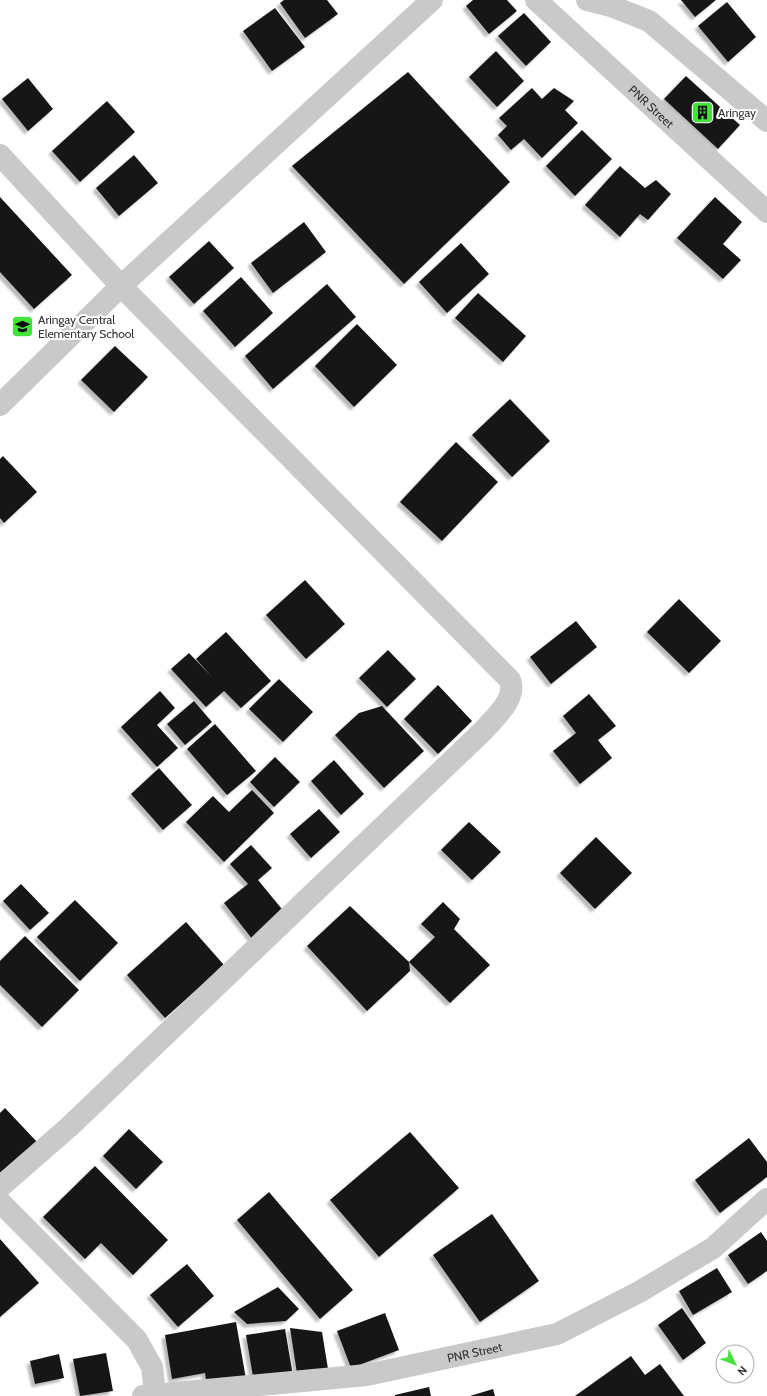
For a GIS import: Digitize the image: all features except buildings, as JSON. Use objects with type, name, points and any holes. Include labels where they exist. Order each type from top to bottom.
[{"type":"street","points":[[0,405],[121,286],[432,0]]},
{"type":"street","name":"PNR Street","points":[[536,0],[767,212]]},
{"type":"street","points":[[587,0],[611,6],[649,21],[767,121]]},
{"type":"street","points":[[0,155],[121,286],[510,680],[512,685],[510,695],[504,708],[484,730],[69,1127],[0,1187]]},
{"type":"street","name":"PNR Street","points":[[149,1395],[367,1375],[558,1334],[639,1292],[713,1248],[767,1198]]},
{"type":"street","points":[[0,1202],[137,1340],[152,1367],[149,1395]]},
{"type":"place","name":"Aringay","points":[[702,112]]},
{"type":"place","name":"Aringay Central Elementary School","points":[[23,326]]}]
